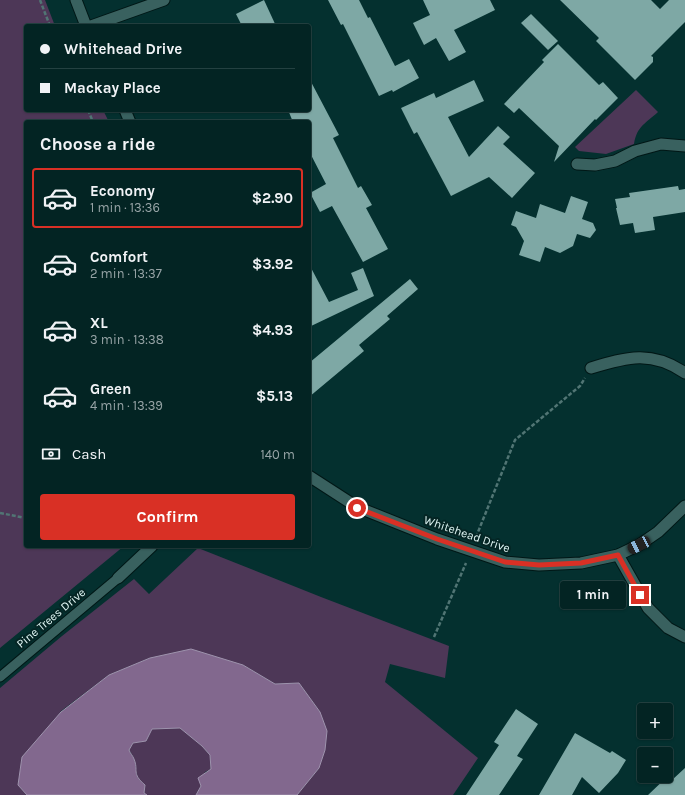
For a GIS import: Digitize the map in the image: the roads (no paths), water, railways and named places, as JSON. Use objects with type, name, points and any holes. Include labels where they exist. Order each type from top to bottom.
[{"type":"street","points":[[76,0],[85,24]]},
{"type":"street","points":[[97,24],[164,0]]},
{"type":"street","points":[[577,164],[595,165],[615,161],[635,152],[661,144],[685,146]]},
{"type":"street","points":[[591,368],[623,359],[651,358],[664,361],[685,373]]},
{"type":"street","name":"Whitehead Drive","points":[[311,477],[357,508],[437,539],[505,562],[539,565],[581,563],[618,555],[639,545],[658,532],[685,506]]},
{"type":"street","points":[[118,578],[150,548]]},
{"type":"street","points":[[618,555],[648,608],[668,628],[685,637]]},
{"type":"lane","name":"Pine Trees Drive","points":[[0,677],[118,578]]}]
